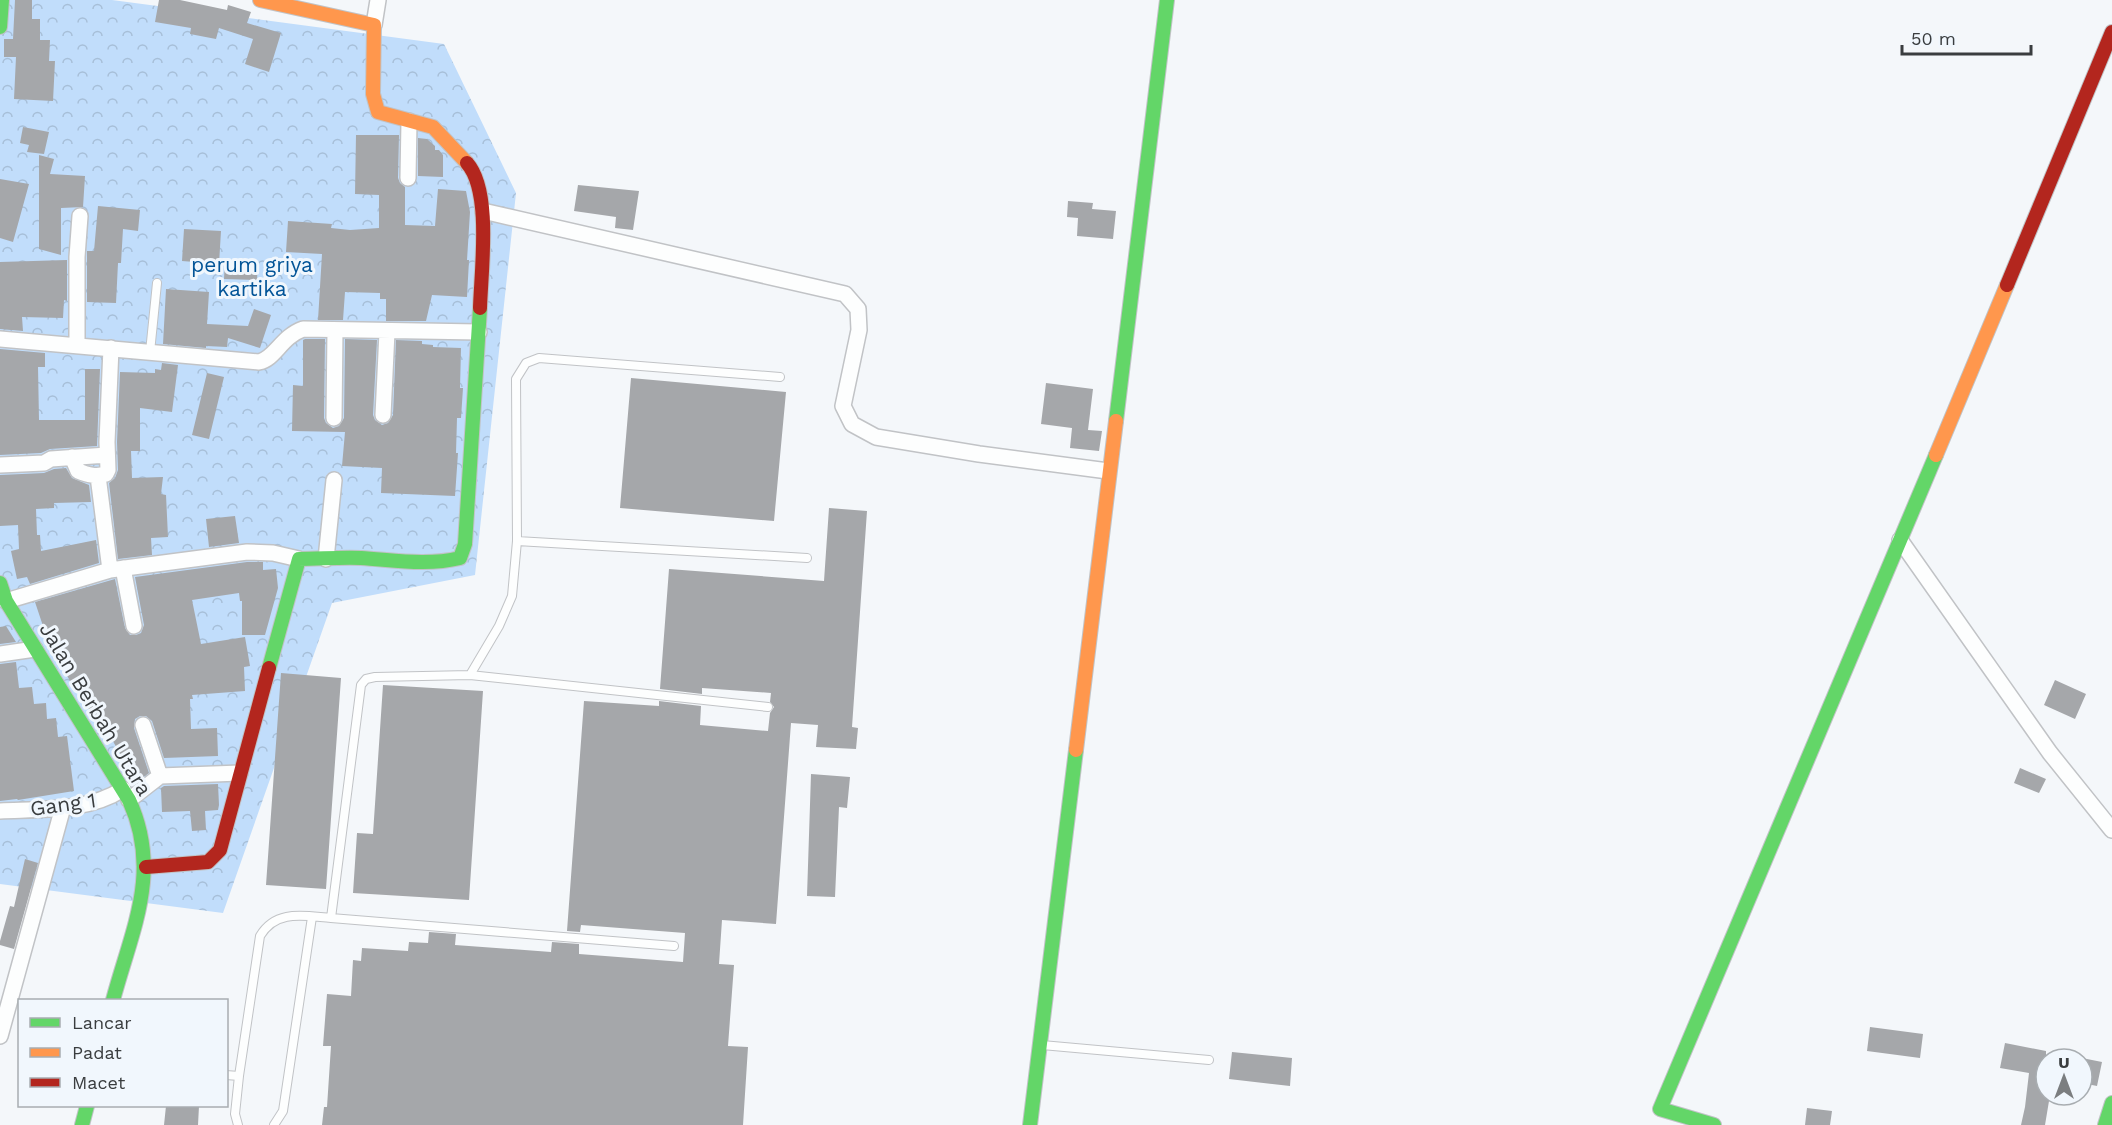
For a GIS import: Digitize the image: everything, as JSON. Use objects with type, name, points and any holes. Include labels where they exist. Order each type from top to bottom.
[{"type":"street","points":[[0,27],[2,0]]},
{"type":"street","points":[[261,0],[374,25]]},
{"type":"street","points":[[6,601],[116,569],[247,552],[273,553],[299,559],[439,561],[460,558],[465,544],[479,332],[483,211],[475,172],[445,138],[433,127],[383,115],[375,107],[373,94],[374,25],[378,0]]},
{"type":"street","points":[[1030,1125],[1167,0]]},
{"type":"street","points":[[1714,1125],[1660,1109],[2112,32]]},
{"type":"street","points":[[408,178],[409,121]]},
{"type":"street","points":[[483,211],[845,294],[858,309],[859,330],[843,406],[852,424],[876,437],[979,454],[1108,471]]},
{"type":"street","points":[[77,345],[76,258],[80,216]]},
{"type":"street","points":[[0,339],[259,362],[272,357],[279,345],[292,333],[303,329],[479,332]]},
{"type":"street","points":[[334,418],[335,330]]},
{"type":"street","points":[[383,415],[387,332]]},
{"type":"street","points":[[72,457],[78,471],[98,476],[106,474],[108,470],[111,348]]},
{"type":"street","points":[[0,465],[44,463],[51,459],[107,455]]},
{"type":"street","points":[[98,476],[116,569],[134,626]]},
{"type":"street","points":[[326,559],[333,480]]},
{"type":"street","points":[[1900,540],[2050,753],[2112,830]]},
{"type":"street","points":[[146,867],[208,862],[220,850],[299,559]]},
{"type":"street","name":"Jalan Berbah Utara","points":[[0,583],[6,601],[35,650],[126,794],[141,828],[146,867],[142,900],[113,999]]},
{"type":"street","points":[[0,654],[35,650]]},
{"type":"street","points":[[143,725],[160,776],[240,773]]},
{"type":"street","name":"Gang 1","points":[[0,811],[63,807],[95,802],[111,796],[126,794],[160,776]]},
{"type":"street","points":[[0,1036],[63,807]]},
{"type":"street","points":[[2105,1125],[2112,1102]]},
{"type":"street","points":[[82,1125],[87,1107]]},
{"type":"lane","points":[[150,352],[157,283]]},
{"type":"lane","points":[[470,675],[499,626],[512,596],[517,541],[516,379],[526,363],[539,358],[780,377]]},
{"type":"lane","points":[[517,541],[807,558]]},
{"type":"lane","points":[[331,918],[359,691],[366,679],[470,675],[768,706]]},
{"type":"lane","points":[[238,1125],[235,1114],[239,1076],[260,936],[266,926],[278,919],[293,915],[674,946]]},
{"type":"lane","points":[[274,1125],[283,1111],[312,917]]},
{"type":"lane","points":[[1041,1045],[1209,1060]]},
{"type":"lane","points":[[228,1075],[239,1076]]},
{"type":"green space","name":"perum griya kartika","points":[[0,0],[112,0],[444,44],[516,193],[475,575],[332,603],[223,913],[0,884]]},
{"type":"building","points":[[15,0],[32,0],[32,19],[40,19],[40,40],[50,40],[49,61],[55,61],[53,101],[14,99],[16,57],[4,57],[4,39],[13,39]]},
{"type":"building","points":[[159,0],[180,0],[227,10],[228,5],[251,12],[247,23],[281,33],[269,72],[245,64],[253,39],[219,28],[216,39],[190,34],[191,28],[155,22]]},
{"type":"building","points":[[23,127],[49,132],[44,154],[27,152],[29,145],[20,143]]},
{"type":"building","points":[[356,135],[399,135],[398,178],[405,187],[405,225],[435,226],[438,189],[466,191],[470,212],[467,297],[432,295],[426,321],[386,321],[386,299],[380,299],[380,293],[345,292],[343,320],[318,320],[322,254],[286,252],[288,221],[332,224],[331,228],[350,230],[379,228],[379,195],[355,194]]},
{"type":"building","points":[[418,138],[427,139],[435,146],[435,150],[439,150],[443,155],[443,177],[418,176]]},
{"type":"building","points":[[39,155],[54,159],[50,174],[85,176],[83,207],[61,208],[61,255],[39,249]]},
{"type":"building","points":[[0,179],[29,184],[13,242],[0,238]]},
{"type":"building","points":[[578,185],[639,191],[633,230],[615,228],[616,217],[574,211]]},
{"type":"building","points":[[1068,201],[1093,203],[1092,209],[1116,211],[1113,239],[1077,236],[1078,218],[1067,217]]},
{"type":"building","points":[[98,206],[140,210],[138,231],[123,229],[116,303],[87,302],[87,251],[94,251]]},
{"type":"building","points":[[184,229],[221,231],[219,264],[182,261]]},
{"type":"building","points":[[67,260],[67,301],[64,300],[63,318],[22,317],[23,331],[0,329],[0,262]]},
{"type":"building","points":[[225,260],[258,261],[257,280],[224,279]]},
{"type":"building","points":[[166,289],[209,292],[207,324],[248,326],[254,309],[271,315],[260,348],[228,338],[227,347],[206,346],[206,348],[163,344]]},
{"type":"building","points":[[325,339],[324,418],[326,423],[333,428],[339,426],[344,418],[345,339],[377,340],[373,415],[375,420],[382,425],[388,423],[393,415],[396,340],[422,341],[422,344],[433,345],[433,347],[461,348],[460,388],[463,388],[461,418],[457,418],[456,453],[458,453],[455,496],[381,493],[382,468],[342,466],[345,432],[292,431],[293,385],[303,386],[303,340]]},
{"type":"building","points":[[0,349],[45,353],[45,367],[38,367],[39,420],[85,420],[85,369],[100,369],[97,446],[0,455]]},
{"type":"building","points":[[162,363],[178,365],[172,412],[140,408],[140,451],[131,451],[132,478],[163,477],[161,494],[166,495],[168,537],[151,538],[152,555],[118,559],[109,483],[115,478],[118,470],[120,372],[155,373],[155,369],[161,370]]},
{"type":"building","points":[[207,373],[224,377],[209,439],[192,435]]},
{"type":"building","points":[[631,378],[786,392],[774,521],[620,508]]},
{"type":"building","points":[[1046,383],[1093,389],[1088,430],[1102,431],[1099,451],[1070,448],[1072,428],[1041,424]]},
{"type":"building","points":[[66,468],[72,478],[89,485],[91,502],[54,503],[54,508],[36,509],[37,535],[40,535],[41,551],[96,540],[99,563],[30,584],[27,577],[17,579],[11,551],[19,549],[18,525],[0,526],[0,475],[44,473]]},
{"type":"building","points":[[829,508],[867,511],[852,727],[858,728],[856,749],[816,747],[818,725],[791,723],[776,924],[722,920],[719,964],[734,965],[728,1046],[748,1047],[743,1125],[322,1125],[324,1107],[327,1107],[331,1046],[323,1046],[327,994],[351,996],[353,960],[361,961],[362,948],[408,951],[409,942],[428,943],[429,932],[456,934],[455,945],[551,952],[552,942],[579,944],[579,954],[683,962],[685,933],[581,925],[580,932],[567,931],[584,701],[659,706],[659,701],[701,706],[700,725],[768,731],[770,713],[774,707],[770,702],[771,693],[702,688],[702,694],[660,689],[669,569],[824,581]]},
{"type":"building","points":[[235,516],[239,543],[209,547],[206,519]]},
{"type":"building","points":[[247,562],[263,562],[263,570],[276,569],[278,588],[265,635],[242,635],[242,601],[240,601],[239,593],[192,600],[201,644],[245,637],[250,666],[244,667],[245,691],[192,695],[193,699],[190,699],[191,729],[217,728],[218,756],[164,758],[152,721],[146,716],[140,716],[135,719],[134,728],[149,773],[134,784],[104,725],[99,727],[79,687],[75,689],[55,656],[35,602],[115,579],[125,628],[130,635],[136,635],[141,633],[144,625],[135,577]]},
{"type":"building","points":[[6,626],[16,642],[0,644],[0,627]]},
{"type":"building","points":[[16,662],[19,688],[32,687],[34,704],[46,703],[47,719],[56,718],[58,737],[67,736],[74,791],[0,801],[0,664]]},
{"type":"building","points":[[281,673],[341,678],[326,889],[266,885]]},
{"type":"building","points":[[2055,680],[2086,694],[2075,719],[2044,705]]},
{"type":"building","points":[[383,685],[483,691],[469,900],[353,893],[357,833],[373,834]]},
{"type":"building","points":[[2020,768],[2046,779],[2039,793],[2014,783]]},
{"type":"building","points":[[811,774],[850,777],[847,808],[839,807],[835,897],[807,896]]},
{"type":"building","points":[[218,784],[218,810],[205,811],[206,830],[192,831],[190,811],[162,812],[161,788],[164,786]]},
{"type":"building","points":[[25,859],[38,863],[14,949],[0,945],[0,941],[10,906],[14,907]]},
{"type":"building","points":[[1870,1027],[1923,1034],[1920,1058],[1867,1051]]},
{"type":"building","points":[[2005,1043],[2034,1049],[2034,1107],[2048,1107],[2045,1125],[2021,1125],[2029,1073],[2000,1068]]},
{"type":"building","points":[[1232,1052],[1292,1058],[1290,1086],[1229,1079]]},
{"type":"building","points":[[2094,1060],[2102,1062],[2097,1086],[2094,1085]]},
{"type":"building","points":[[166,1107],[199,1107],[198,1125],[164,1125]]},
{"type":"building","points":[[1807,1108],[1832,1111],[1830,1125],[1805,1125]]},
{"type":"traffic: fast","points":[[0,27],[2,0]]},
{"type":"traffic: fast","points":[[1116,421],[1167,0]]},
{"type":"traffic: fast","points":[[269,668],[299,559],[353,558],[423,562],[460,558],[465,544],[480,308]]},
{"type":"traffic: fast","points":[[1714,1125],[1660,1109],[1936,455]]},
{"type":"traffic: fast","points":[[0,583],[6,601],[129,800],[139,826],[143,852],[140,900],[113,999]]},
{"type":"traffic: fast","points":[[1030,1125],[1076,750]]},
{"type":"traffic: fast","points":[[2105,1125],[2112,1103]]},
{"type":"traffic: fast","points":[[82,1125],[87,1107]]},
{"type":"traffic: slow","points":[[260,0],[374,25],[373,94],[378,112],[433,127],[467,163]]},
{"type":"traffic: slow","points":[[1936,455],[2007,285]]},
{"type":"traffic: slow","points":[[1076,750],[1116,421]]},
{"type":"traffic: jam","points":[[2007,285],[2112,32]]},
{"type":"traffic: jam","points":[[467,163],[475,176],[482,211],[483,253],[480,308]]},
{"type":"traffic: jam","points":[[146,867],[208,862],[220,850],[269,668]]}]
